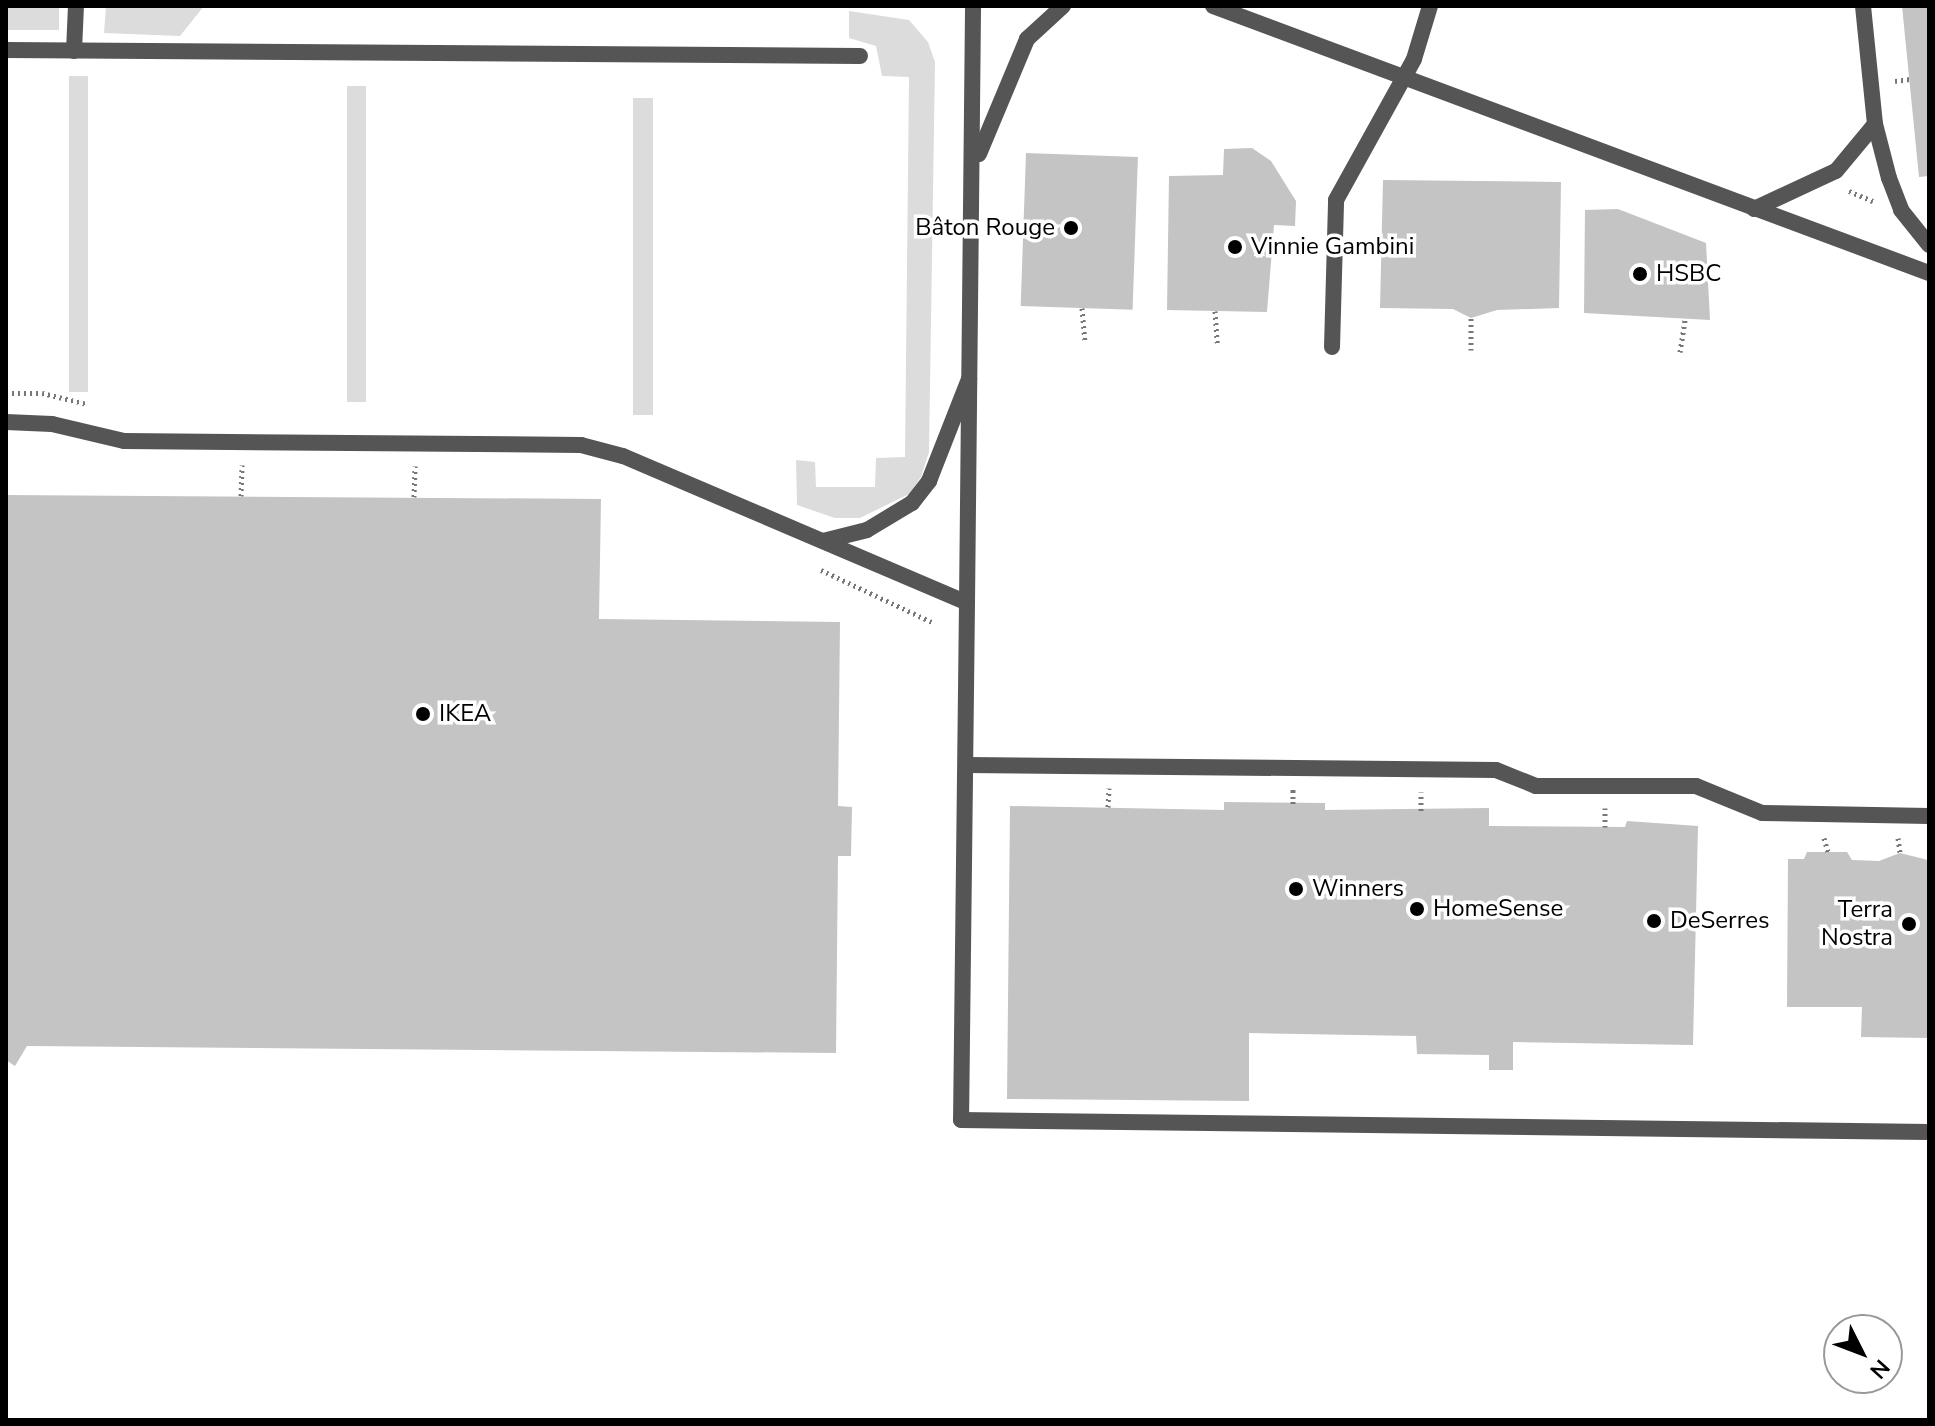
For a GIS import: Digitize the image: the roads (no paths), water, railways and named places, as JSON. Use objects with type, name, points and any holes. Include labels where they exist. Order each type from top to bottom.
[{"type":"street","points":[[74,51],[76,6]]},
{"type":"street","points":[[973,6],[975,163],[969,378],[961,1120],[1929,1132]]},
{"type":"street","points":[[975,163],[1027,39],[1063,6]]},
{"type":"street","points":[[1213,6],[1929,273]]},
{"type":"street","points":[[1332,347],[1336,200],[1425,33],[1430,6]]},
{"type":"street","points":[[1863,6],[1875,124],[1901,210],[1929,245]]},
{"type":"street","points":[[6,50],[860,56]]},
{"type":"street","points":[[1754,209],[1836,171],[1875,124]]},
{"type":"street","points":[[823,541],[867,530],[912,503],[929,481],[969,378]]},
{"type":"street","points":[[6,422],[52,424],[124,441],[581,445],[623,456],[967,603]]},
{"type":"street","points":[[967,765],[1496,770],[1536,786],[1696,786],[1762,813],[1929,816]]},
{"type":"place","name":"Bâton Rouge","points":[[1071,228]]},
{"type":"place","name":"Vinnie Gambini","points":[[1235,247]]},
{"type":"place","name":"HSBC","points":[[1640,274]]},
{"type":"place","name":"IKEA","points":[[423,714]]},
{"type":"place","name":"Winners","points":[[1296,889]]},
{"type":"place","name":"HomeSense","points":[[1417,909]]},
{"type":"place","name":"DeSerres","points":[[1654,921]]},
{"type":"place","name":"Terra Nostra","points":[[1909,924]]}]
